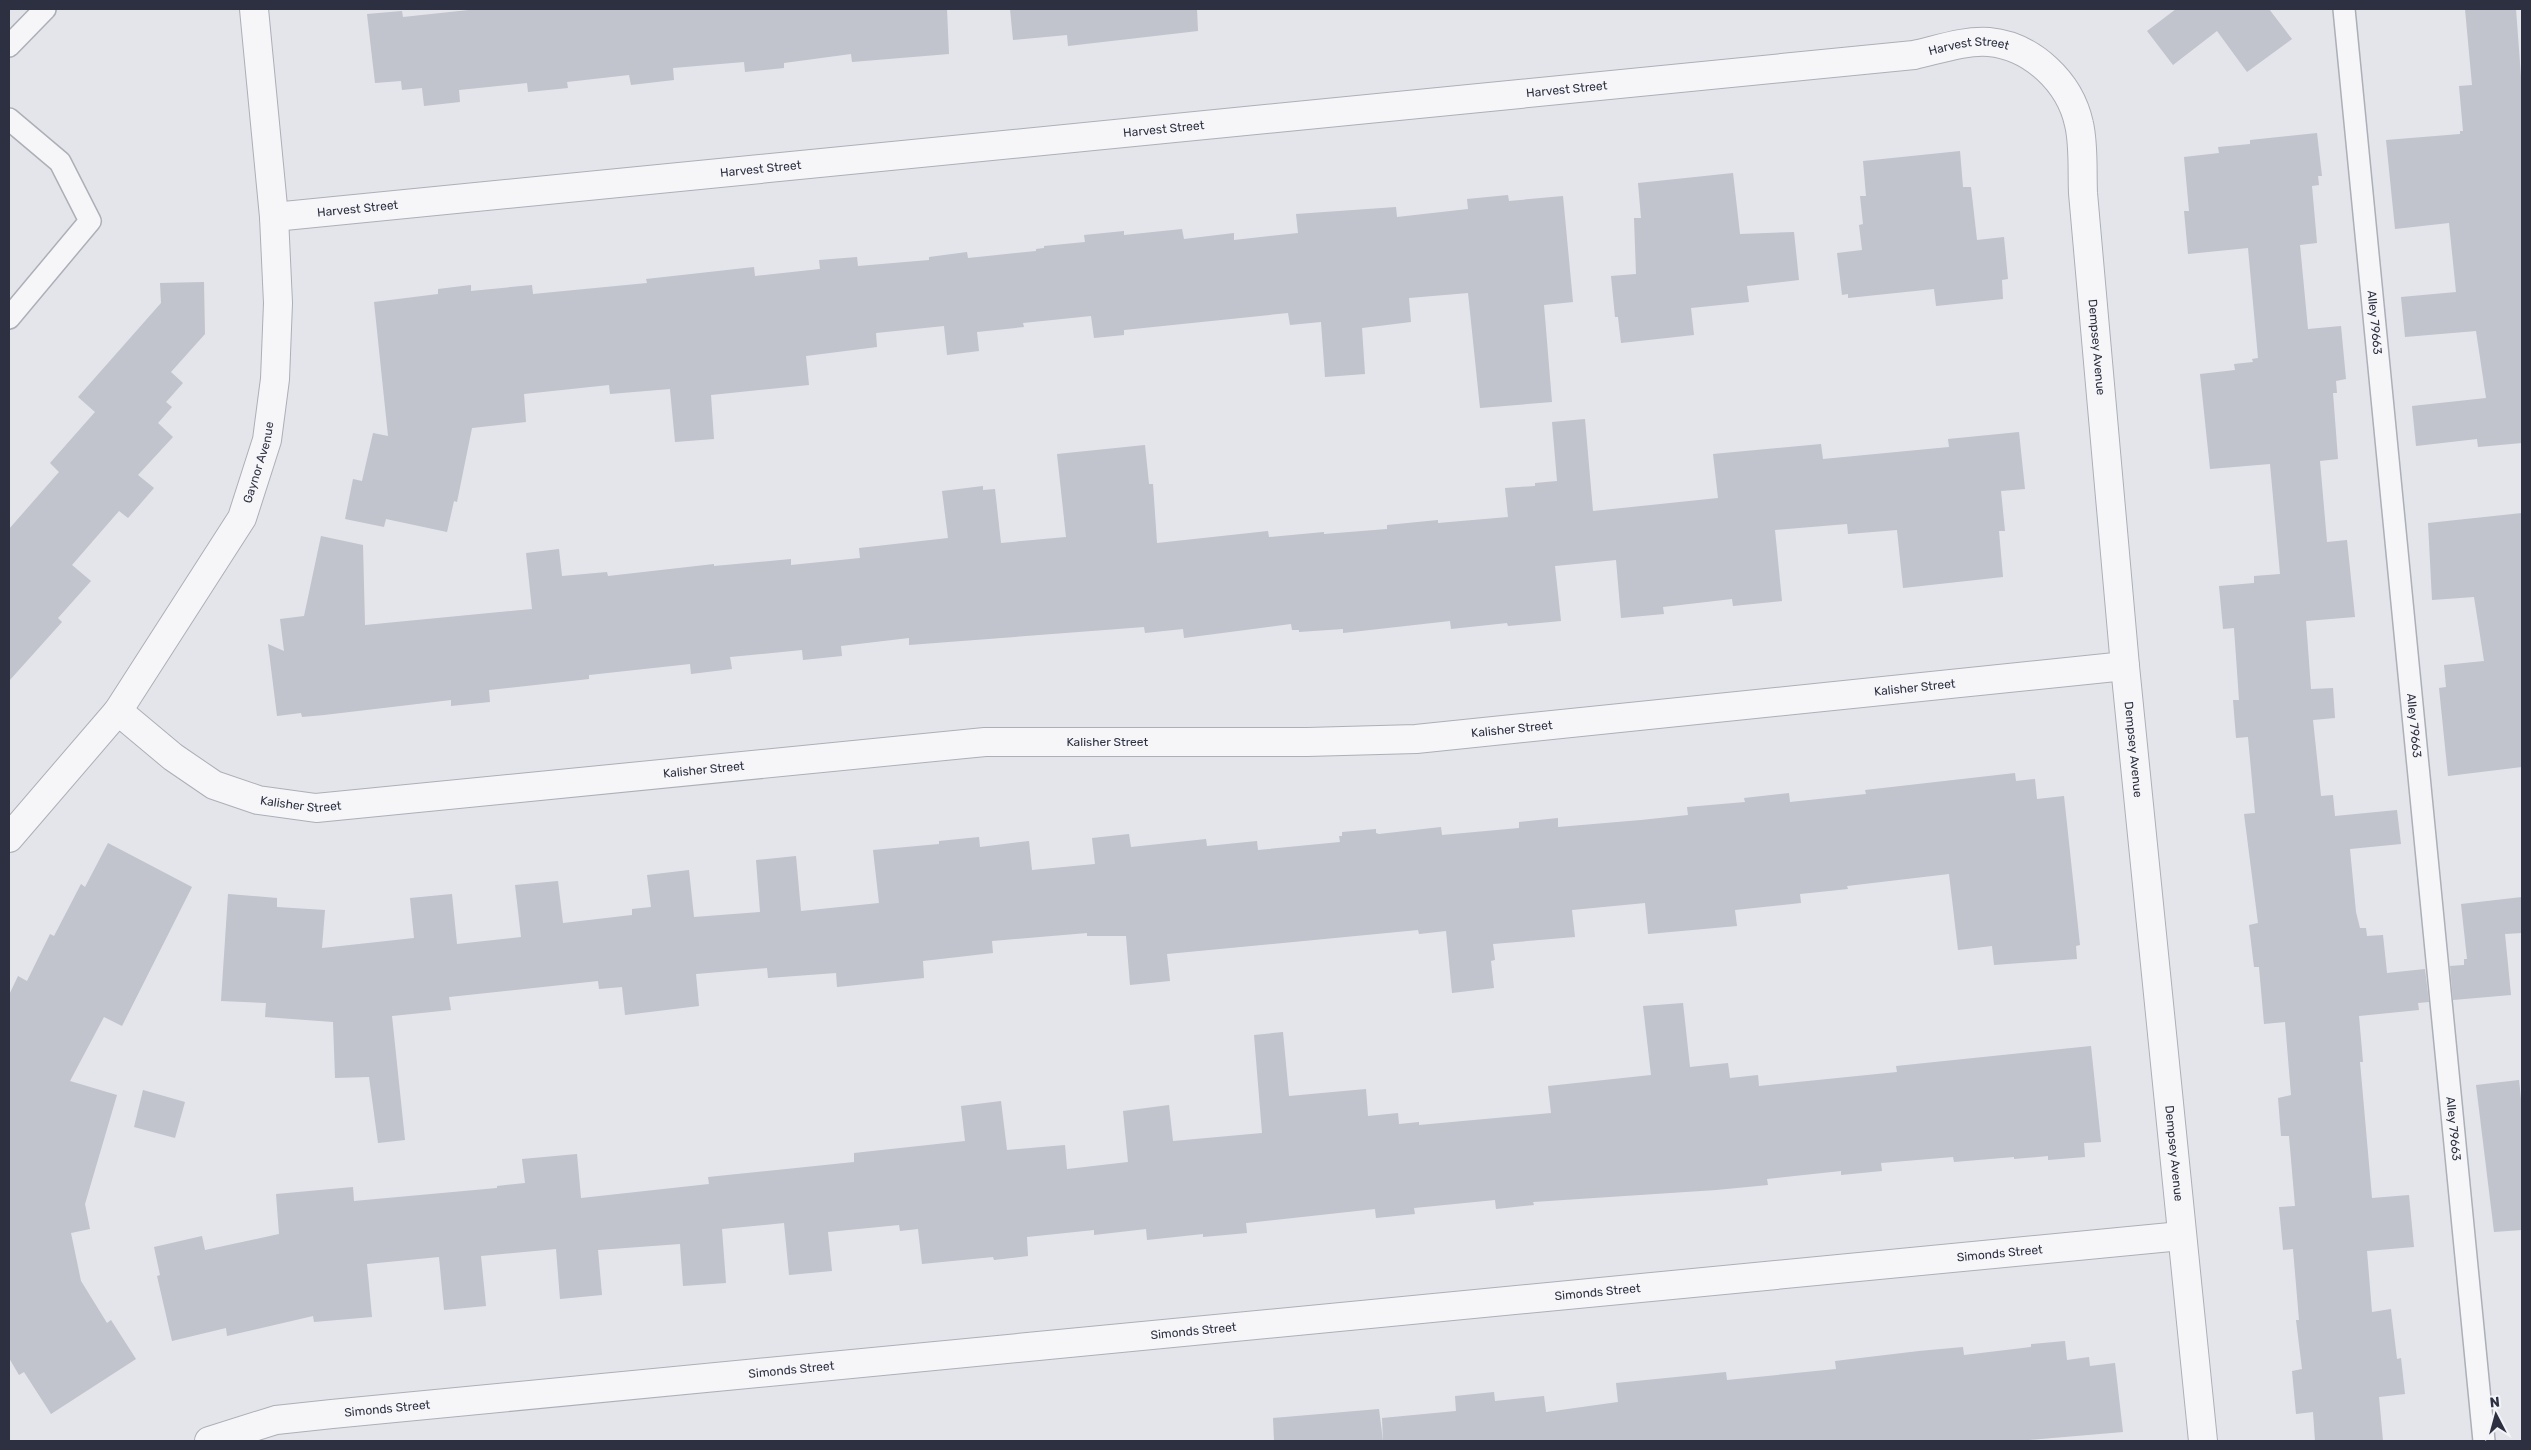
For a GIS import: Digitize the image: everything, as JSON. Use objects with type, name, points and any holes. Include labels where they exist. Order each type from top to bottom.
[{"type":"street","name":"Gaynor Avenue","points":[[9,838],[118,711],[242,518],[267,440],[274,379],[278,303],[274,217],[254,9]]},
{"type":"street","name":"Harvest Street","points":[[274,217],[1914,55],[1950,47],[1988,42],[2017,48],[2046,67]]},
{"type":"street","name":"Dempsey Avenue","points":[[2046,67],[2066,91],[2079,124],[2083,193],[2125,666],[2203,1441]]},
{"type":"street","name":"Kalisher Street","points":[[118,711],[173,757],[214,786],[258,800],[316,808],[985,742],[1307,742],[1416,739],[2125,666]]},
{"type":"street","name":"Simonds Street","points":[[209,1441],[276,1420],[313,1416],[2181,1236]]},
{"type":"lane","points":[[9,46],[45,9]]},
{"type":"lane","name":"Alley 79663","points":[[2344,9],[2484,1441]]},
{"type":"lane","points":[[9,119],[60,162],[90,221],[9,318]]},
{"type":"building","points":[[478,9],[947,9],[949,54],[852,62],[851,54],[784,63],[784,68],[745,72],[744,62],[673,68],[674,80],[631,85],[629,75],[567,82],[568,88],[528,92],[527,83],[459,90],[460,102],[424,106],[422,88],[402,90],[401,81],[375,83],[367,14],[402,11],[403,17]]},
{"type":"building","points":[[1010,9],[1197,9],[1198,31],[1068,46],[1067,35],[1013,40]]},
{"type":"building","points":[[2176,9],[2269,9],[2292,39],[2247,72],[2217,31],[2173,65],[2147,31]]},
{"type":"building","points":[[2465,9],[2516,9],[2522,90],[2522,443],[2478,447],[2477,439],[2416,446],[2412,406],[2486,398],[2476,331],[2405,337],[2401,297],[2456,292],[2449,223],[2395,229],[2386,140],[2460,134],[2460,131],[2463,131],[2459,86],[2472,85]]},
{"type":"building","points":[[2317,133],[2322,176],[2318,176],[2319,185],[2312,186],[2317,243],[2300,245],[2308,329],[2341,326],[2346,379],[2336,381],[2337,393],[2333,393],[2338,459],[2320,461],[2327,542],[2347,540],[2355,617],[2306,621],[2311,689],[2333,688],[2335,718],[2313,720],[2321,796],[2333,795],[2335,816],[2397,810],[2401,844],[2350,849],[2356,912],[2360,928],[2366,928],[2367,936],[2383,935],[2387,973],[2425,969],[2429,1002],[2418,1003],[2419,1010],[2359,1016],[2363,1062],[2360,1062],[2372,1198],[2409,1195],[2414,1247],[2367,1251],[2372,1312],[2391,1309],[2397,1359],[2401,1358],[2405,1394],[2379,1397],[2383,1441],[2315,1441],[2313,1412],[2296,1414],[2292,1371],[2302,1369],[2296,1320],[2299,1320],[2293,1249],[2283,1250],[2279,1207],[2295,1206],[2289,1136],[2281,1136],[2278,1098],[2291,1095],[2285,1022],[2264,1024],[2259,967],[2254,967],[2249,925],[2258,923],[2244,814],[2255,813],[2248,737],[2236,738],[2233,700],[2239,700],[2234,628],[2223,629],[2219,586],[2254,583],[2254,576],[2280,574],[2270,464],[2210,469],[2200,374],[2235,370],[2234,364],[2253,362],[2252,359],[2258,358],[2248,248],[2188,254],[2184,211],[2189,211],[2184,157],[2219,153],[2218,147],[2250,144],[2250,140]]},
{"type":"building","points":[[1960,151],[1963,187],[1971,187],[1977,240],[2004,237],[2008,279],[2002,280],[2003,299],[1936,306],[1934,289],[1848,298],[1848,294],[1842,295],[1837,253],[1862,250],[1859,225],[1863,224],[1860,196],[1866,196],[1863,161]]},
{"type":"building","points":[[1733,173],[1740,234],[1794,232],[1799,280],[1747,286],[1749,302],[1691,308],[1694,335],[1621,343],[1618,317],[1615,317],[1611,276],[1636,274],[1634,218],[1641,218],[1638,183]]},
{"type":"building","points":[[1508,195],[1509,201],[1563,196],[1573,302],[1544,305],[1552,402],[1480,408],[1468,293],[1409,298],[1411,322],[1362,328],[1365,374],[1325,377],[1321,322],[1290,325],[1288,313],[1124,330],[1124,335],[1094,338],[1091,316],[1023,323],[1024,327],[977,332],[979,351],[947,355],[944,326],[876,333],[877,347],[806,356],[809,385],[711,395],[714,439],[675,442],[670,389],[610,394],[609,385],[524,394],[526,422],[472,428],[457,502],[454,501],[447,532],[386,519],[384,527],[345,519],[353,479],[362,481],[373,433],[388,436],[374,302],[438,294],[438,289],[471,285],[471,291],[532,285],[533,294],[647,283],[646,279],[754,267],[755,276],[820,269],[819,260],[857,257],[858,266],[929,260],[929,257],[967,252],[968,258],[1036,251],[1036,249],[1044,248],[1044,246],[1085,242],[1084,235],[1124,231],[1124,235],[1182,229],[1184,239],[1234,233],[1234,240],[1298,233],[1296,214],[1396,207],[1397,217],[1468,209],[1467,199]]},
{"type":"building","points":[[204,282],[205,334],[171,372],[183,383],[166,402],[172,407],[158,423],[173,437],[138,475],[154,488],[128,518],[119,511],[72,565],[91,581],[58,618],[62,622],[9,681],[9,529],[59,472],[50,463],[95,412],[78,397],[161,303],[160,283]]},
{"type":"building","points":[[1585,419],[1593,511],[1718,498],[1713,454],[1821,444],[1823,459],[1949,447],[1948,439],[2019,432],[2025,489],[2001,491],[2005,531],[1999,531],[2003,577],[1903,588],[1897,530],[1848,534],[1847,524],[1775,530],[1782,601],[1733,606],[1732,599],[1663,607],[1664,614],[1621,618],[1616,560],[1555,566],[1561,621],[1508,626],[1507,623],[1451,629],[1450,621],[1343,633],[1343,629],[1299,632],[1299,630],[1292,630],[1291,624],[1184,638],[1183,629],[1145,633],[1144,627],[909,645],[909,638],[841,646],[842,656],[803,660],[802,650],[730,657],[732,669],[691,674],[690,664],[589,675],[589,679],[489,690],[490,702],[451,706],[451,700],[324,715],[302,717],[301,713],[277,716],[268,644],[284,651],[280,619],[304,616],[321,536],[363,545],[365,625],[532,609],[526,553],[559,549],[562,576],[607,572],[608,576],[714,564],[714,566],[791,559],[791,565],[860,558],[859,548],[948,538],[942,491],[983,486],[983,490],[995,489],[1001,543],[1066,537],[1057,454],[1145,445],[1149,484],[1153,484],[1157,543],[1268,531],[1269,537],[1324,532],[1324,534],[1387,529],[1387,525],[1438,520],[1438,523],[1508,517],[1505,488],[1535,486],[1535,483],[1557,481],[1552,422]]},
{"type":"building","points":[[2522,513],[2522,767],[2448,776],[2439,688],[2446,687],[2444,665],[2484,661],[2474,597],[2432,600],[2428,523]]},
{"type":"building","points":[[2015,773],[2016,781],[2035,779],[2037,799],[2064,796],[2080,945],[2076,946],[2077,959],[1994,965],[1992,946],[1958,950],[1949,874],[1847,886],[1848,889],[1800,894],[1801,903],[1735,910],[1737,926],[1648,934],[1645,903],[1572,910],[1575,937],[1493,944],[1495,960],[1491,961],[1494,988],[1452,993],[1446,931],[1419,934],[1418,930],[1167,954],[1170,981],[1130,985],[1126,936],[1087,936],[1087,933],[992,941],[993,953],[923,961],[924,978],[837,987],[836,973],[768,978],[767,968],[696,974],[699,1006],[625,1015],[622,987],[599,989],[598,981],[449,997],[451,1010],[392,1016],[405,1140],[378,1143],[369,1077],[335,1078],[333,1022],[265,1017],[266,1003],[221,1001],[228,894],[277,898],[277,907],[325,910],[322,948],[414,938],[410,898],[452,894],[457,944],[521,937],[515,885],[558,881],[563,923],[632,915],[632,909],[651,907],[647,875],[689,870],[694,917],[760,912],[756,860],[796,856],[801,911],[879,903],[873,850],[939,844],[939,841],[979,837],[980,847],[1029,841],[1032,870],[1095,864],[1092,838],[1129,834],[1131,847],[1206,839],[1207,846],[1257,841],[1258,850],[1340,842],[1339,836],[1342,836],[1342,832],[1376,829],[1376,833],[1379,834],[1441,827],[1442,835],[1519,828],[1519,822],[1558,818],[1558,827],[1641,820],[1688,815],[1687,807],[1745,802],[1744,798],[1789,793],[1790,802],[1866,794],[1865,790]]},
{"type":"building","points":[[108,843],[192,887],[122,1026],[104,1017],[70,1081],[117,1095],[85,1204],[90,1229],[71,1233],[81,1281],[107,1323],[111,1320],[136,1359],[51,1414],[24,1372],[19,1375],[9,1358],[9,995],[18,976],[27,981],[50,934],[54,936],[81,884],[85,887]]},
{"type":"building","points":[[2522,897],[2522,933],[2505,934],[2511,995],[2453,1000],[2450,966],[2464,965],[2464,959],[2467,959],[2461,904]]},
{"type":"building","points":[[1683,1003],[1690,1067],[1728,1063],[1730,1078],[1758,1075],[1759,1086],[1897,1072],[1896,1066],[2091,1046],[2101,1142],[2084,1143],[2085,1157],[2048,1160],[2048,1156],[2014,1159],[2014,1157],[1954,1162],[1953,1157],[1881,1163],[1882,1171],[1841,1175],[1841,1171],[1767,1179],[1768,1185],[1533,1202],[1534,1205],[1496,1209],[1495,1200],[1414,1208],[1415,1214],[1376,1218],[1375,1209],[1246,1223],[1247,1233],[1203,1237],[1203,1234],[1147,1240],[1146,1229],[1094,1235],[1094,1230],[1027,1237],[1028,1256],[994,1260],[993,1257],[922,1264],[918,1229],[900,1231],[899,1225],[828,1232],[832,1271],[789,1275],[784,1223],[722,1229],[726,1283],[683,1286],[680,1244],[598,1250],[602,1295],[560,1299],[556,1249],[481,1256],[486,1306],[444,1310],[439,1257],[367,1264],[372,1317],[314,1322],[313,1316],[227,1336],[226,1328],[172,1341],[157,1276],[160,1275],[154,1247],[202,1236],[205,1250],[279,1234],[276,1194],[353,1187],[354,1201],[497,1188],[497,1186],[525,1183],[522,1159],[577,1154],[581,1198],[709,1184],[708,1177],[854,1162],[854,1153],[965,1141],[961,1106],[1001,1101],[1007,1150],[1065,1145],[1067,1169],[1128,1162],[1123,1111],[1169,1105],[1173,1141],[1262,1133],[1254,1035],[1283,1032],[1289,1096],[1366,1089],[1368,1116],[1398,1113],[1399,1124],[1419,1122],[1419,1125],[1551,1113],[1548,1086],[1651,1075],[1643,1006]]},
{"type":"building","points":[[2519,1080],[2522,1108],[2522,1230],[2494,1232],[2476,1085]]},
{"type":"building","points":[[143,1090],[185,1102],[175,1138],[134,1127]]},
{"type":"building","points":[[2065,1341],[2067,1360],[2089,1357],[2090,1366],[2115,1363],[2123,1432],[2017,1441],[1383,1441],[1382,1418],[1456,1411],[1455,1396],[1494,1392],[1495,1401],[1544,1396],[1546,1412],[1618,1402],[1616,1383],[1726,1372],[1727,1380],[1836,1369],[1835,1361],[1919,1351],[1963,1347],[1964,1355],[2031,1347],[2031,1344]]},
{"type":"building","points":[[1379,1409],[1383,1441],[1274,1441],[1273,1418]]}]
